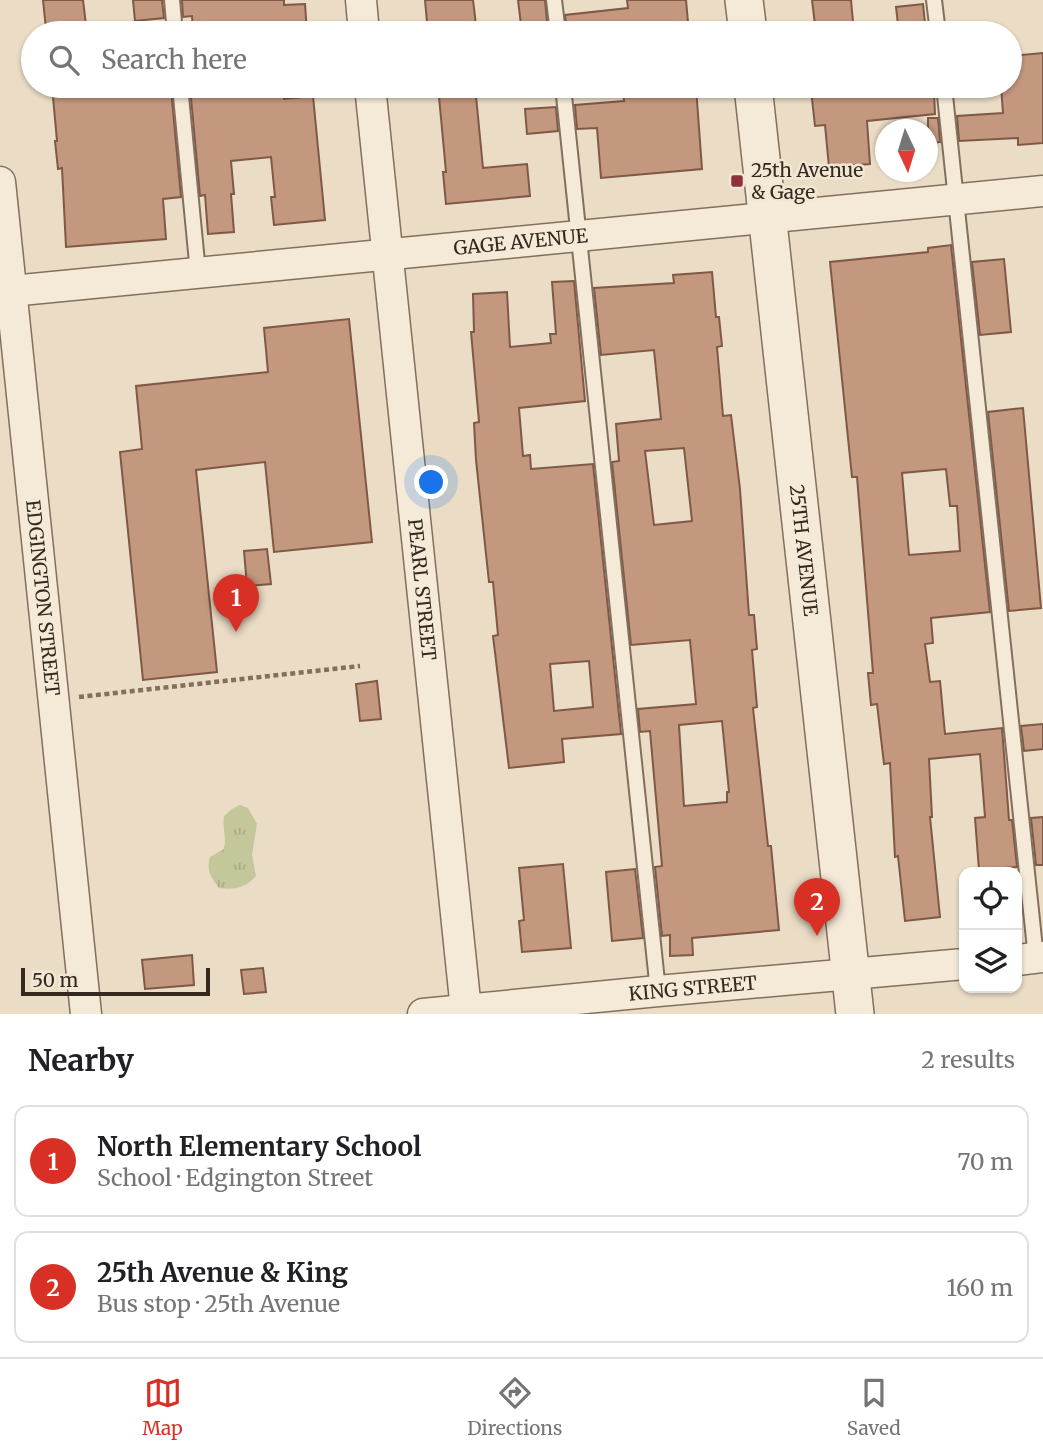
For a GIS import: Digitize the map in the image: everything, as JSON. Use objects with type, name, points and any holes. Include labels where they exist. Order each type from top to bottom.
[{"type":"street","points":[[361,0],[363,21]]},
{"type":"street","points":[[744,0],[747,21]]},
{"type":"street","name":"PEARL STREET","points":[[371,98],[466,1010]]},
{"type":"street","name":"25TH AVENUE","points":[[754,98],[855,1014]]},
{"type":"street","name":"EDGINGTON STREET","points":[[0,182],[6,292],[54,700],[86,1014]]},
{"type":"street","name":"GAGE AVENUE","points":[[6,292],[1043,191]]},
{"type":"street","name":"KING STREET","points":[[423,1014],[658,990],[959,964]]},
{"type":"lane","points":[[172,0],[174,21]]},
{"type":"lane","points":[[554,0],[557,21]]},
{"type":"lane","points":[[934,0],[937,21]]},
{"type":"lane","points":[[181,98],[198,273]]},
{"type":"lane","points":[[564,98],[658,990]]},
{"type":"lane","points":[[945,98],[1032,958]]},
{"type":"path","points":[[54,700],[360,666]]},
{"type":"green space","points":[[240,805],[248,808],[257,824],[252,855],[256,876],[239,887],[219,888],[210,874],[210,857],[224,849],[224,816]]},
{"type":"building","points":[[43,0],[83,0],[86,21],[45,21]]},
{"type":"building","points":[[133,0],[162,0],[164,18],[135,21]]},
{"type":"building","points":[[182,0],[284,0],[284,5],[305,4],[306,21],[192,21],[192,16],[183,17]]},
{"type":"building","points":[[425,0],[473,0],[476,21],[427,21]]},
{"type":"building","points":[[518,0],[545,0],[547,21],[521,21]]},
{"type":"building","points":[[627,0],[686,0],[688,21],[566,21],[565,15],[628,8]]},
{"type":"building","points":[[812,0],[851,0],[853,21],[815,21]]},
{"type":"building","points":[[923,4],[925,21],[898,21],[896,7]]},
{"type":"building","points":[[1043,53],[1043,143],[1018,145],[1018,138],[959,141],[957,116],[1003,113],[1002,98],[1022,98],[1022,55]]},
{"type":"building","points":[[53,98],[172,98],[181,197],[163,199],[166,239],[66,247],[62,168],[58,169]]},
{"type":"building","points":[[191,98],[313,98],[325,220],[274,225],[271,197],[275,197],[271,157],[231,161],[234,232],[208,234],[205,195],[200,196]]},
{"type":"building","points":[[439,98],[476,98],[483,168],[527,164],[530,196],[446,204],[443,172],[446,172]]},
{"type":"building","points":[[624,98],[697,98],[702,169],[601,178],[597,128],[577,129],[575,105],[624,101]]},
{"type":"building","points":[[812,98],[934,98],[935,114],[867,121],[870,164],[829,167],[825,125],[815,126]]},
{"type":"building","points":[[556,107],[558,131],[527,134],[525,109]]},
{"type":"building","points":[[938,118],[940,142],[938,119],[928,119]]},
{"type":"building","points":[[951,245],[990,612],[931,618],[933,643],[925,644],[930,682],[940,681],[945,734],[1002,728],[1009,820],[1012,820],[1017,867],[979,867],[975,818],[985,817],[980,754],[929,759],[930,817],[940,917],[905,921],[898,856],[895,857],[890,763],[884,764],[877,704],[871,705],[868,673],[873,673],[857,477],[852,477],[830,262],[928,252],[928,248]],"holes":[[[946,469],[950,506],[957,506],[960,551],[909,555],[902,473]]]},
{"type":"building","points":[[1004,259],[1011,332],[980,335],[972,262]]},
{"type":"building","points":[[712,272],[722,346],[717,347],[723,416],[731,415],[740,489],[749,615],[754,615],[757,649],[752,650],[757,707],[753,708],[779,930],[692,938],[693,955],[670,956],[670,935],[662,936],[655,867],[662,866],[650,731],[640,732],[638,709],[696,704],[690,640],[631,645],[612,462],[619,461],[616,424],[661,419],[654,350],[601,355],[594,288],[674,283],[673,275]],"holes":[[[684,448],[692,521],[654,525],[645,451]],[[722,721],[729,792],[727,802],[684,806],[679,725]]]},
{"type":"building","points":[[574,281],[585,401],[519,408],[523,456],[530,455],[531,469],[593,464],[621,734],[562,739],[564,762],[509,768],[493,636],[498,635],[493,582],[489,582],[476,460],[474,423],[479,422],[471,332],[474,332],[473,294],[507,292],[510,347],[551,343],[550,334],[556,334],[552,282]],"holes":[[[589,661],[593,707],[554,711],[550,664]]]},
{"type":"building","points":[[349,319],[372,542],[274,552],[265,462],[196,470],[217,672],[143,680],[120,452],[142,449],[136,386],[268,372],[264,328]]},
{"type":"building","points":[[1023,408],[1041,608],[1009,611],[988,412]]},
{"type":"building","points":[[267,549],[271,584],[247,586],[244,551]]},
{"type":"building","points":[[377,681],[381,719],[360,721],[356,684]]},
{"type":"building","points":[[1043,724],[1043,749],[1024,751],[1021,726]]},
{"type":"building","points":[[1043,817],[1043,865],[1036,865],[1031,818]]},
{"type":"building","points":[[563,864],[571,948],[522,952],[519,921],[524,920],[519,868]]},
{"type":"building","points":[[635,869],[643,938],[612,941],[606,872]]},
{"type":"building","points":[[192,955],[194,985],[145,989],[142,960]]},
{"type":"building","points":[[263,968],[266,992],[244,994],[241,970]]},
{"type":"place","name":"25th Avenue & Gage","points":[[737,181]]},
{"type":"place","name":"North Elementary School","points":[[236,632]]},
{"type":"place","name":"25th Avenue & King","points":[[817,936]]}]
